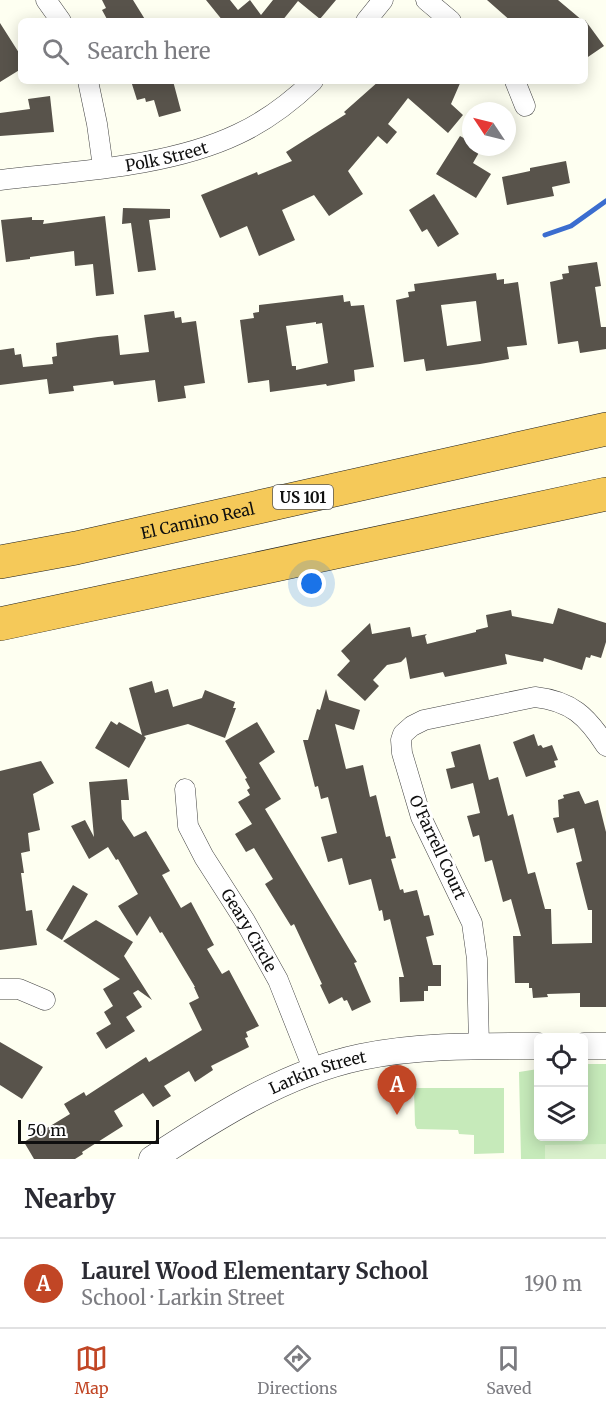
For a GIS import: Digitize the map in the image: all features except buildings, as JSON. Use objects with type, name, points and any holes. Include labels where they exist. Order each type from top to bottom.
[{"type":"highway","name":"El Camino Real","points":[[0,562],[76,548],[606,429]]},
{"type":"highway","points":[[0,624],[606,494]]},
{"type":"street","points":[[46,0],[59,18]]},
{"type":"street","points":[[368,18],[383,0]]},
{"type":"street","points":[[426,0],[447,18]]},
{"type":"street","points":[[89,84],[103,167]]},
{"type":"street","name":"Polk Street","points":[[0,180],[174,156],[216,143],[261,122],[309,84]]},
{"type":"street","points":[[516,84],[525,106]]},
{"type":"street","name":"O'Farrell Court","points":[[478,1046],[477,959],[472,923],[414,800],[401,747],[403,734],[424,720],[535,697],[572,708],[589,722],[606,746]]},
{"type":"street","name":"Geary Circle","points":[[185,789],[188,826],[204,857],[245,921],[278,980],[301,1032],[314,1071]]},
{"type":"street","points":[[0,989],[19,988],[45,1000]]},
{"type":"street","name":"Larkin Street","points":[[152,1159],[241,1105],[289,1080],[347,1060],[380,1053],[423,1049],[534,1046]]},
{"type":"street","points":[[588,1046],[606,1046]]},
{"type":"green space","points":[[588,1064],[606,1064],[606,1159],[521,1159],[519,1072],[534,1070],[534,1141],[588,1141]]},
{"type":"green space","points":[[414,1088],[504,1088],[504,1153],[474,1154],[474,1135],[459,1134],[458,1130],[417,1129]]},
{"type":"green space","points":[[606,1144],[606,1159],[545,1159],[545,1145]]},
{"type":"waterway","points":[[545,235],[571,226],[606,201]]},
{"type":"place","name":"Laurel Wood Elementary School","points":[[397,1115]]}]
